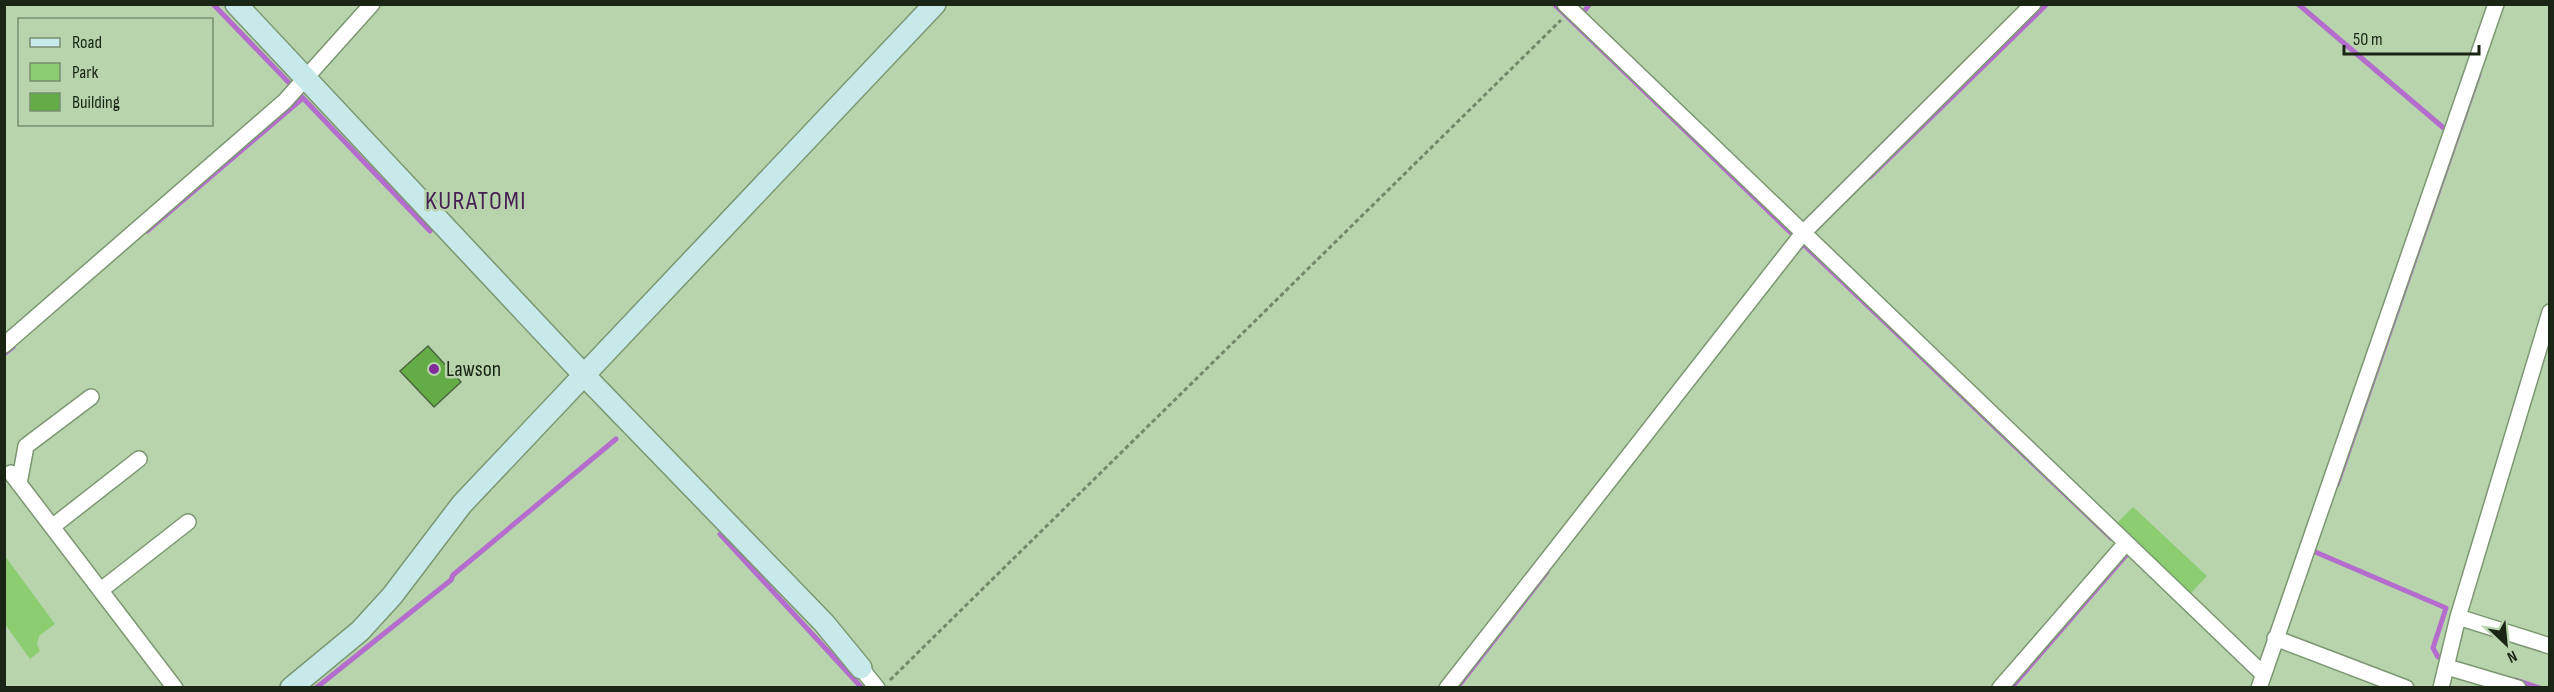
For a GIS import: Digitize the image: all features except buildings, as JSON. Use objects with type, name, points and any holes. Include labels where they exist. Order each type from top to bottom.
[{"type":"street","points":[[236,4],[298,86],[583,374],[824,623],[877,687]]},
{"type":"street","points":[[4,345],[285,101],[372,4]]},
{"type":"street","points":[[291,687],[360,631],[392,596],[462,504],[935,4]]},
{"type":"street","points":[[1447,687],[1803,232],[2033,4]]},
{"type":"street","points":[[1564,11],[1803,232],[2126,543],[2261,681],[2496,4]]},
{"type":"street","points":[[2441,687],[2458,617],[2549,315]]},
{"type":"street","points":[[90,397],[26,446],[15,479],[176,687]]},
{"type":"street","points":[[52,527],[139,459]]},
{"type":"street","points":[[101,590],[188,522]]},
{"type":"street","points":[[2000,687],[2126,543]]},
{"type":"street","points":[[2458,617],[2550,646]]},
{"type":"street","points":[[2275,638],[2406,687]]},
{"type":"street","points":[[2447,667],[2518,687]]},
{"type":"path","points":[[882,687],[1564,11]]},
{"type":"green space","points":[[2133,507],[2207,576],[2189,595],[2114,526]]},
{"type":"green space","points":[[5,556],[55,624],[39,636],[37,644],[40,651],[30,659],[5,624]]},
{"type":"waterway","points":[[213,4],[295,89]]},
{"type":"waterway","points":[[1554,4],[1790,232]]},
{"type":"waterway","points":[[1585,10],[1590,4]]},
{"type":"waterway","points":[[1870,177],[2047,4]]},
{"type":"waterway","points":[[2298,4],[2446,130]]},
{"type":"waterway","points":[[2337,485],[2479,74]]},
{"type":"waterway","points":[[301,96],[430,231]]},
{"type":"waterway","points":[[147,231],[303,98]]},
{"type":"waterway","points":[[1800,248],[1803,244],[2111,538]]},
{"type":"waterway","points":[[4,354],[13,347]]},
{"type":"waterway","points":[[316,688],[451,580],[453,575],[616,439]]},
{"type":"waterway","points":[[720,534],[862,688]]},
{"type":"waterway","points":[[2313,551],[2446,608],[2433,648],[2438,657],[2443,658]]},
{"type":"waterway","points":[[2011,688],[2127,554]]},
{"type":"waterway","points":[[1457,688],[1547,572]]},
{"type":"waterway","points":[[2516,680],[2540,688]]},
{"type":"place","name":"Lawson","points":[[434,369]]},
{"type":"district","name":"KURATOMI","points":[[476,201]]}]
